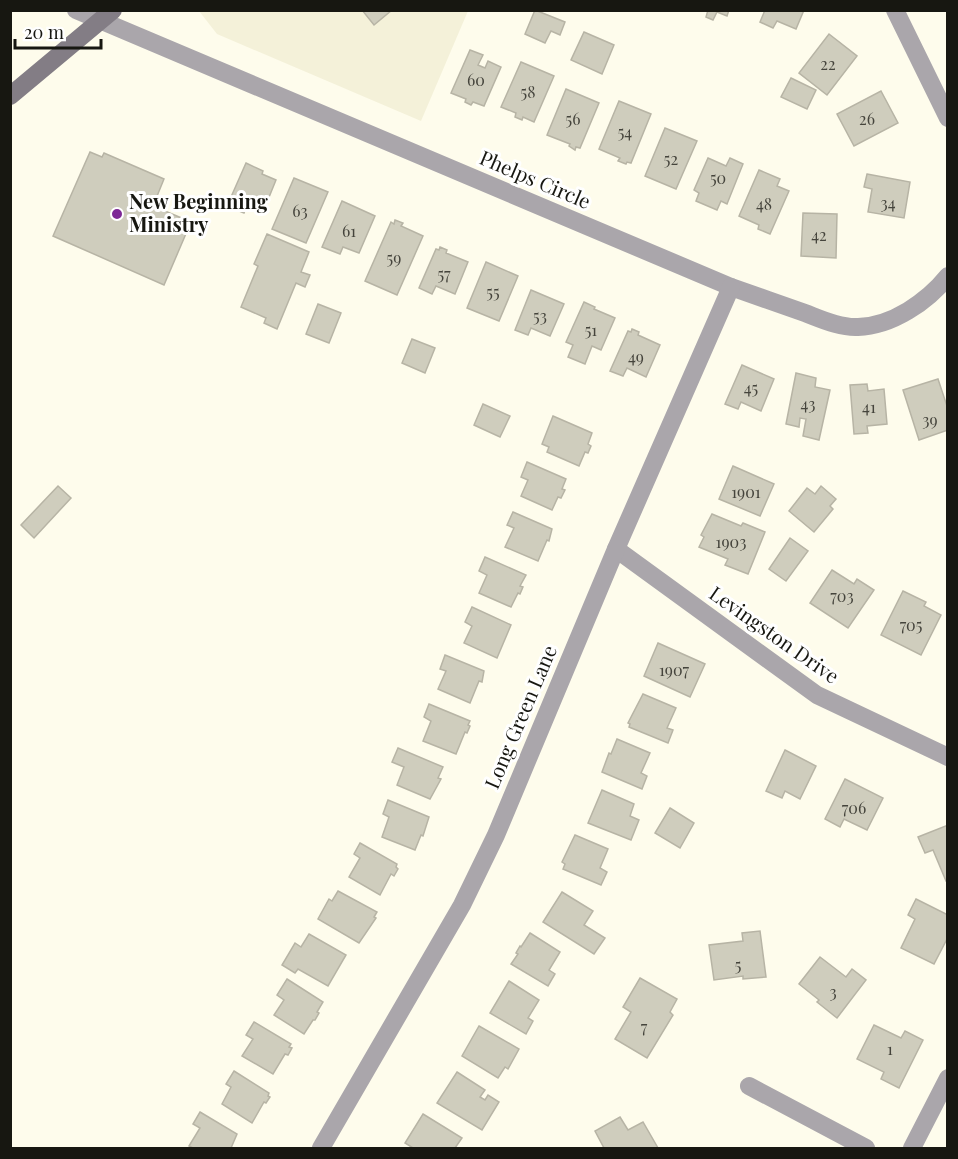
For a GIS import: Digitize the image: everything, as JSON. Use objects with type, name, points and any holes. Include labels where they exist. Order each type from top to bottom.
[{"type":"main road","points":[[10,96],[107,16]]},
{"type":"street","name":"Phelps Circle","points":[[76,10],[107,16],[731,287],[836,324],[858,327],[882,323],[903,314],[924,300],[948,276]]},
{"type":"street","points":[[896,10],[948,118]]},
{"type":"street","name":"Long Green Lane","points":[[321,1149],[462,905],[477,875],[731,287]]},
{"type":"street","name":"Levingston Drive","points":[[616,549],[817,695],[948,757]]},
{"type":"street","points":[[912,1149],[948,1078]]},
{"type":"street","points":[[749,1086],[866,1149]]},
{"type":"shaded area","points":[[199,11],[468,11],[421,121],[217,34]]},
{"type":"building","points":[[362,10],[392,10],[374,25]]},
{"type":"building","points":[[535,10],[565,22],[560,35],[551,31],[545,43],[525,34]]},
{"type":"building","points":[[708,10],[729,10],[727,16],[717,12],[713,20],[706,17]]},
{"type":"building","points":[[765,10],[804,10],[796,29],[777,21],[773,28],[760,22]]},
{"type":"building","points":[[584,32],[614,45],[602,74],[571,60]]},
{"type":"building","points":[[829,34],[857,56],[827,95],[799,73]]},
{"type":"building","points":[[470,50],[483,55],[478,65],[485,68],[488,61],[501,67],[484,106],[473,102],[471,105],[465,102],[466,99],[451,93]]},
{"type":"building","points":[[521,62],[554,76],[534,122],[523,117],[522,120],[515,117],[516,113],[501,107]]},
{"type":"building","points":[[791,78],[816,90],[807,109],[781,97]]},
{"type":"building","points":[[566,89],[599,103],[580,148],[576,147],[575,150],[569,146],[570,144],[547,135]]},
{"type":"building","points":[[881,91],[898,123],[854,146],[837,114]]},
{"type":"building","points":[[619,101],[651,114],[631,163],[626,164],[618,161],[620,158],[599,149]]},
{"type":"building","points":[[665,128],[697,141],[676,189],[645,176]]},
{"type":"building","name":"New Beginning Ministry","points":[[90,152],[102,157],[104,153],[164,179],[153,206],[191,222],[164,285],[53,236]]},
{"type":"building","points":[[708,158],[726,166],[730,158],[743,164],[727,204],[721,201],[717,210],[696,201],[699,193],[694,190]]},
{"type":"building","points":[[246,163],[276,180],[263,212],[247,205],[244,213],[227,206]]},
{"type":"building","points":[[759,170],[780,179],[777,186],[789,191],[770,234],[758,229],[759,225],[739,216]]},
{"type":"building","points":[[867,174],[910,182],[904,218],[868,212],[872,189],[864,187]]},
{"type":"building","points":[[294,178],[328,192],[306,243],[272,229]]},
{"type":"building","points":[[342,201],[375,216],[359,253],[343,247],[340,254],[322,247]]},
{"type":"building","points":[[803,213],[837,214],[836,258],[801,256]]},
{"type":"building","points":[[395,220],[403,223],[401,226],[423,236],[397,295],[365,281],[391,222],[394,224]]},
{"type":"building","points":[[267,234],[309,252],[301,272],[310,275],[305,287],[296,283],[277,329],[264,323],[266,318],[241,307],[258,266],[254,264]]},
{"type":"building","points":[[440,247],[447,250],[446,253],[468,262],[455,294],[436,286],[432,294],[419,288],[436,249],[439,250]]},
{"type":"building","points":[[486,262],[518,276],[499,321],[467,308]]},
{"type":"building","points":[[531,290],[564,304],[550,336],[531,328],[528,335],[515,330]]},
{"type":"building","points":[[584,302],[615,318],[601,350],[592,346],[585,364],[568,357],[573,345],[566,342]]},
{"type":"building","points":[[318,304],[341,313],[329,343],[306,334]]},
{"type":"building","points":[[632,329],[639,332],[638,335],[660,345],[646,377],[627,368],[623,376],[610,371],[628,331],[631,332]]},
{"type":"building","points":[[412,339],[435,348],[425,373],[402,363]]},
{"type":"building","points":[[742,365],[774,379],[761,411],[741,402],[738,409],[725,404]]},
{"type":"building","points":[[796,373],[816,378],[815,387],[830,390],[819,440],[803,436],[806,419],[800,418],[799,427],[786,424]]},
{"type":"building","points":[[938,379],[948,409],[948,430],[919,440],[903,390]]},
{"type":"building","points":[[867,384],[868,391],[884,389],[887,424],[867,426],[868,433],[854,434],[850,385]]},
{"type":"building","points":[[483,404],[510,416],[500,437],[474,425]]},
{"type":"building","points":[[553,416],[592,433],[588,444],[591,446],[588,453],[585,452],[579,466],[547,452],[549,447],[542,444]]},
{"type":"building","points":[[527,462],[566,479],[562,489],[565,490],[561,498],[558,497],[552,510],[521,496],[528,480],[521,477]]},
{"type":"building","points":[[733,466],[774,484],[760,516],[719,499]]},
{"type":"building","points":[[58,486],[71,498],[34,538],[21,525]]},
{"type":"building","points":[[821,486],[836,499],[830,506],[833,509],[814,532],[789,511],[807,488],[815,494]]},
{"type":"building","points":[[513,512],[552,529],[549,541],[547,540],[538,561],[505,547],[514,528],[507,525]]},
{"type":"building","points":[[712,514],[741,526],[743,523],[765,532],[748,574],[725,565],[728,559],[699,547],[704,537],[701,535]]},
{"type":"building","points":[[790,538],[808,551],[786,581],[769,569]]},
{"type":"building","points":[[485,557],[526,575],[520,586],[523,587],[520,594],[518,593],[511,607],[479,593],[487,575],[479,571]]},
{"type":"building","points":[[832,570],[854,584],[857,579],[874,590],[848,628],[810,603]]},
{"type":"building","points":[[903,591],[926,602],[924,606],[941,615],[921,655],[881,635]]},
{"type":"building","points":[[472,607],[511,625],[497,658],[464,643],[472,626],[465,622]]},
{"type":"building","points":[[658,643],[705,664],[690,697],[644,676]]},
{"type":"building","points":[[445,655],[484,671],[482,682],[479,681],[470,703],[438,689],[446,671],[440,669]]},
{"type":"building","points":[[643,694],[676,708],[667,728],[673,730],[668,743],[629,727],[628,723]]},
{"type":"building","points":[[429,704],[470,721],[468,725],[470,726],[456,754],[423,741],[431,721],[424,717]]},
{"type":"building","points":[[617,739],[650,753],[641,773],[647,776],[642,789],[602,772]]},
{"type":"building","points":[[398,748],[443,767],[438,778],[441,779],[430,799],[397,785],[404,767],[392,762]]},
{"type":"building","points":[[785,750],[816,766],[800,799],[785,791],[782,798],[766,791]]},
{"type":"building","points":[[845,779],[883,798],[867,830],[844,819],[840,827],[825,819]]},
{"type":"building","points":[[602,790],[634,804],[630,816],[639,820],[631,840],[588,823]]},
{"type":"building","points":[[388,800],[429,817],[423,836],[421,835],[415,850],[382,837],[389,817],[383,814]]},
{"type":"building","points":[[670,808],[694,823],[680,848],[655,833]]},
{"type":"building","points":[[948,825],[948,880],[946,881],[933,850],[925,853],[918,837]]},
{"type":"building","points":[[575,835],[608,849],[600,868],[607,872],[601,885],[563,869],[565,864],[562,862]]},
{"type":"building","points":[[360,843],[397,864],[398,869],[394,876],[391,874],[380,895],[349,877],[360,858],[354,854]]},
{"type":"building","points":[[338,891],[377,912],[374,917],[376,918],[359,943],[318,919],[329,899],[332,901]]},
{"type":"building","points":[[562,892],[593,911],[584,925],[605,938],[594,954],[543,922]]},
{"type":"building","points":[[916,899],[948,915],[948,937],[934,964],[901,948],[915,919],[908,915]]},
{"type":"building","points":[[760,931],[766,977],[743,979],[743,976],[714,980],[709,945],[743,941],[742,933]]},
{"type":"building","points":[[530,933],[560,952],[549,970],[555,974],[548,986],[511,964]]},
{"type":"building","points":[[309,934],[346,955],[328,986],[298,969],[295,973],[282,965],[295,943],[301,947]]},
{"type":"building","points":[[820,957],[846,977],[852,969],[866,980],[837,1018],[799,984]]},
{"type":"building","points":[[640,978],[677,999],[670,1012],[673,1015],[647,1058],[615,1039],[631,1012],[623,1007]]},
{"type":"building","points":[[287,979],[323,1002],[315,1020],[304,1034],[274,1015],[284,1000],[277,995]]},
{"type":"building","points":[[509,981],[539,1000],[528,1018],[533,1021],[526,1034],[490,1013]]},
{"type":"building","points":[[254,1022],[291,1044],[289,1047],[292,1048],[288,1055],[285,1054],[273,1074],[242,1056],[253,1039],[246,1035]]},
{"type":"building","points":[[874,1025],[901,1038],[905,1031],[923,1040],[899,1088],[881,1079],[884,1072],[857,1059]]},
{"type":"building","points":[[479,1026],[519,1049],[508,1069],[505,1067],[498,1078],[462,1056]]},
{"type":"building","points":[[234,1071],[269,1093],[270,1097],[266,1103],[264,1102],[252,1123],[222,1104],[231,1087],[226,1084]]},
{"type":"building","points":[[457,1072],[485,1090],[480,1097],[485,1100],[488,1095],[499,1102],[482,1130],[437,1103]]},
{"type":"building","points":[[200,1112],[237,1134],[231,1148],[193,1148],[189,1146],[200,1128],[193,1124]]},
{"type":"building","points":[[423,1114],[462,1138],[455,1148],[413,1148],[405,1143]]},
{"type":"building","points":[[620,1117],[628,1130],[643,1122],[658,1148],[604,1148],[595,1131]]},
{"type":"place","name":"New Beginning Ministry","points":[[117,214]]}]
